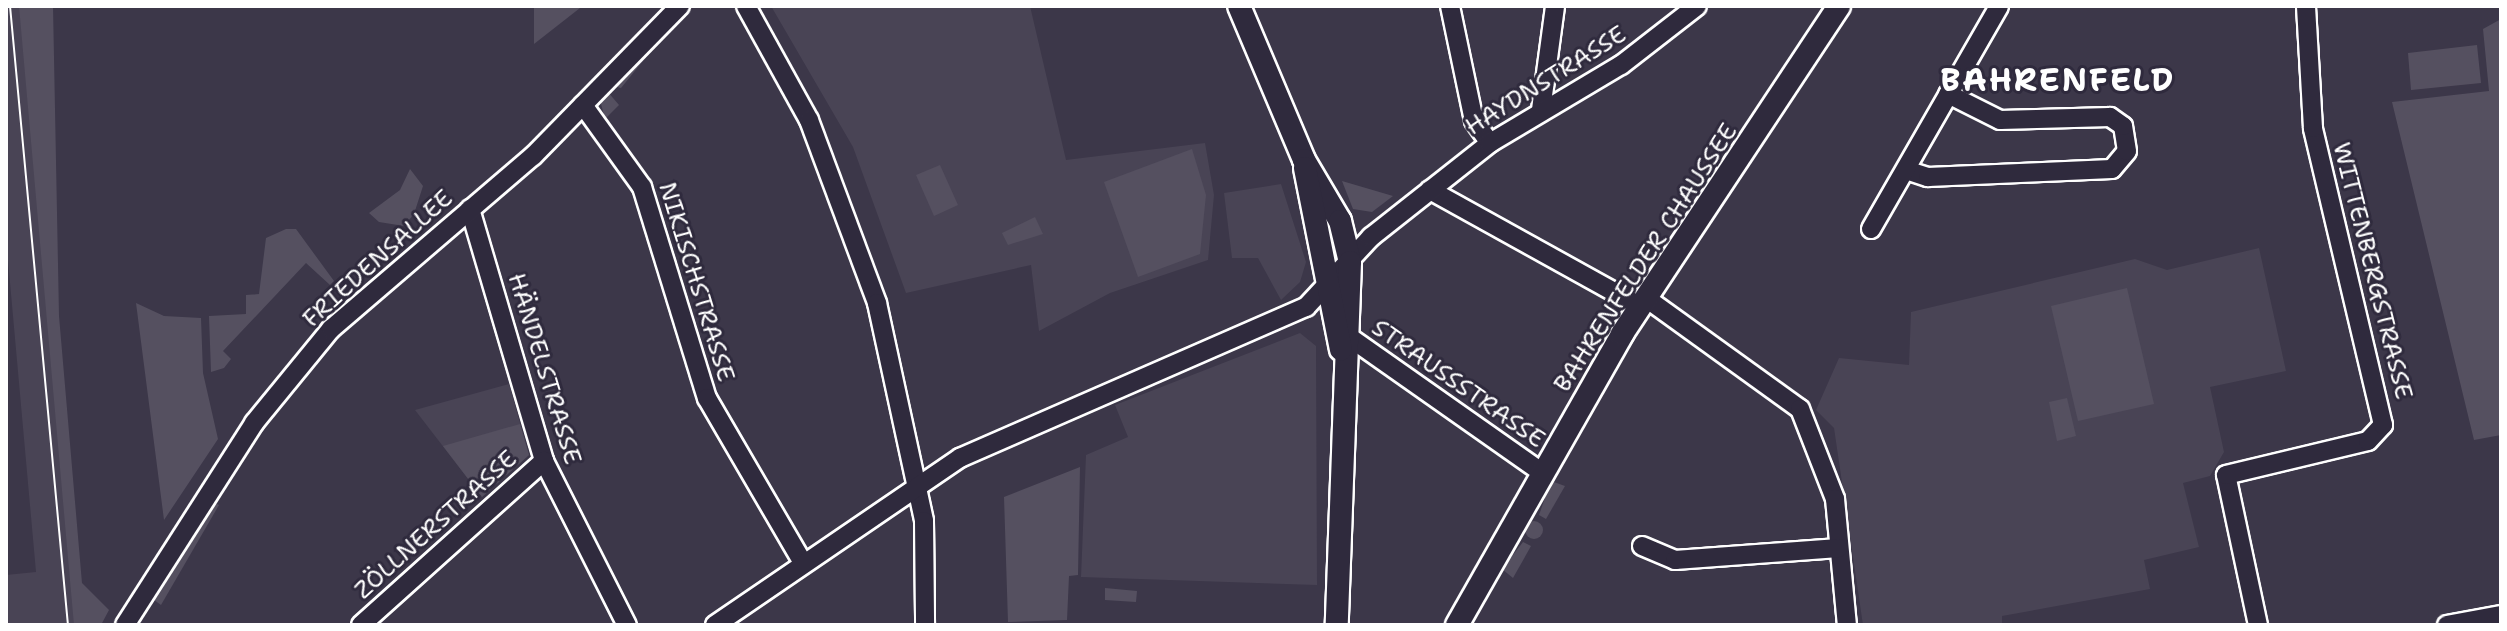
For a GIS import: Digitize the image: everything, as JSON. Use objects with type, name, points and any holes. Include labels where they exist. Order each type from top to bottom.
[{"type":"main road","points":[[1239,6],[1304,160],[1340,221],[1350,262],[1337,625]]},
{"type":"main road","name":"BAHRENFELDER CHAUSSEE","points":[[1457,625],[1644,302],[1839,6]]},
{"type":"main road","points":[[1304,160],[1327,288],[1345,335]]},
{"type":"main road","points":[[1318,227],[1350,262]]},
{"type":"main road","points":[[1327,288],[1345,335]]},
{"type":"street","name":"FRIEDENSALLEE","points":[[125,625],[285,383],[354,307],[470,209],[583,105],[680,6]]},
{"type":"street","points":[[746,6],[809,120],[861,254],[927,544],[925,625]]},
{"type":"street","points":[[1450,6],[1474,121],[1490,143]]},
{"type":"street","points":[[1541,110],[1555,6]]},
{"type":"street","name":"HAYDNSTRASSE","points":[[715,625],[916,486],[1028,422],[1252,333],[1327,288],[1350,262],[1430,190],[1490,143],[1621,65],[1697,6]]},
{"type":"street","points":[[1871,229],[1999,6]]},
{"type":"street","name":"WITTENBERGSTRASSE","points":[[2258,625],[2226,475],[2368,441],[2383,425],[2313,128],[2306,6]]},
{"type":"street","points":[[1906,170],[1946,177],[2112,169],[2127,151],[2123,126],[2110,117],[2000,120],[1978,112],[1948,94]]},
{"type":"street","name":"NIKISCHSTRASSE","points":[[583,105],[642,187],[707,398],[803,563]]},
{"type":"street","points":[[1430,190],[1644,302],[1795,401],[1833,489],[1847,625]]},
{"type":"street","name":"HÄNDELSTRASSE","points":[[470,209],[544,461],[627,625]]},
{"type":"street","name":"STRAUSSSTRASSE","points":[[1345,335],[1543,473]]},
{"type":"street","name":"ZÖLLNERSTRASSE","points":[[361,625],[544,461]]},
{"type":"street","points":[[1642,546],[1675,560],[1839,548]]},
{"type":"street","points":[[2447,625],[2501,615]]},
{"type":"shaded area","points":[[6,6],[29,6],[85,625],[6,625],[6,575],[36,572],[6,238]]},
{"type":"shaded area","points":[[19,6],[53,6],[59,316],[82,583],[109,610],[101,625],[74,625]]},
{"type":"shaded area","points":[[534,6],[578,6],[580,8],[534,44]]},
{"type":"shaded area","points":[[771,6],[1030,6],[1066,160],[1205,143],[1214,195],[1208,260],[1110,293],[1039,331],[1031,265],[906,293],[853,147]]},
{"type":"shaded area","points":[[2501,19],[2501,435],[2474,440],[2392,102],[2489,91],[2483,29]]},
{"type":"shaded area","points":[[673,24],[621,88],[613,86]]},
{"type":"shaded area","points":[[2477,45],[2481,83],[2411,90],[2408,53]]},
{"type":"shaded area","points":[[607,91],[619,105],[605,119],[600,100]]},
{"type":"shaded area","points":[[1192,149],[1206,195],[1200,254],[1138,277],[1104,182]]},
{"type":"shaded area","points":[[940,165],[958,205],[934,216],[916,175]]},
{"type":"shaded area","points":[[410,169],[423,186],[414,214],[404,226],[379,222],[369,213],[400,190]]},
{"type":"shaded area","points":[[1342,181],[1393,196],[1372,212],[1353,209]]},
{"type":"shaded area","points":[[1281,184],[1306,262],[1300,282],[1281,300],[1258,258],[1232,258],[1224,193]]},
{"type":"shaded area","points":[[1035,217],[1043,234],[1008,245],[1002,233]]},
{"type":"shaded area","points":[[286,229],[296,229],[334,281],[330,285],[306,263],[223,351],[231,359],[224,368],[211,372],[209,316],[246,314],[246,295],[259,294],[266,238]]},
{"type":"shaded area","points":[[2259,248],[2286,371],[2210,387],[2224,452],[2210,476],[2183,483],[2199,547],[2144,560],[2150,589],[2002,616],[2002,625],[1863,625],[1834,428],[1816,410],[1839,358],[1909,365],[1911,312],[2135,259],[2167,270]]},
{"type":"shaded area","points":[[2127,288],[2154,404],[2078,421],[2051,306]]},
{"type":"shaded area","points":[[136,303],[164,316],[201,318],[203,373],[218,439],[164,520]]},
{"type":"shaded area","points":[[1300,333],[1316,346],[1317,585],[1081,577],[1086,455],[1128,437],[1115,405]]},
{"type":"shaded area","points":[[509,384],[529,455],[482,497],[415,410]]},
{"type":"shaded area","points":[[2067,398],[2076,436],[2057,441],[2049,402]]},
{"type":"shaded area","points":[[520,424],[529,455],[482,497],[443,446]]},
{"type":"shaded area","points":[[1080,467],[1078,575],[1069,576],[1067,620],[1008,622],[1004,497]]},
{"type":"shaded area","points":[[1551,481],[1565,486],[1546,519],[1539,515]]},
{"type":"shaded area","points":[[215,503],[219,505],[161,605],[154,600]]},
{"type":"shaded area","points":[[1534,521],[1543,530],[1534,539],[1525,530]]},
{"type":"shaded area","points":[[1523,542],[1531,546],[1513,578],[1502,569]]},
{"type":"shaded area","points":[[1105,588],[1137,591],[1136,602],[1105,600]]},
{"type":"tram line","points":[[10,6],[68,625]]},
{"type":"district","name":"BAHRENFELD","points":[[2058,80]]}]
